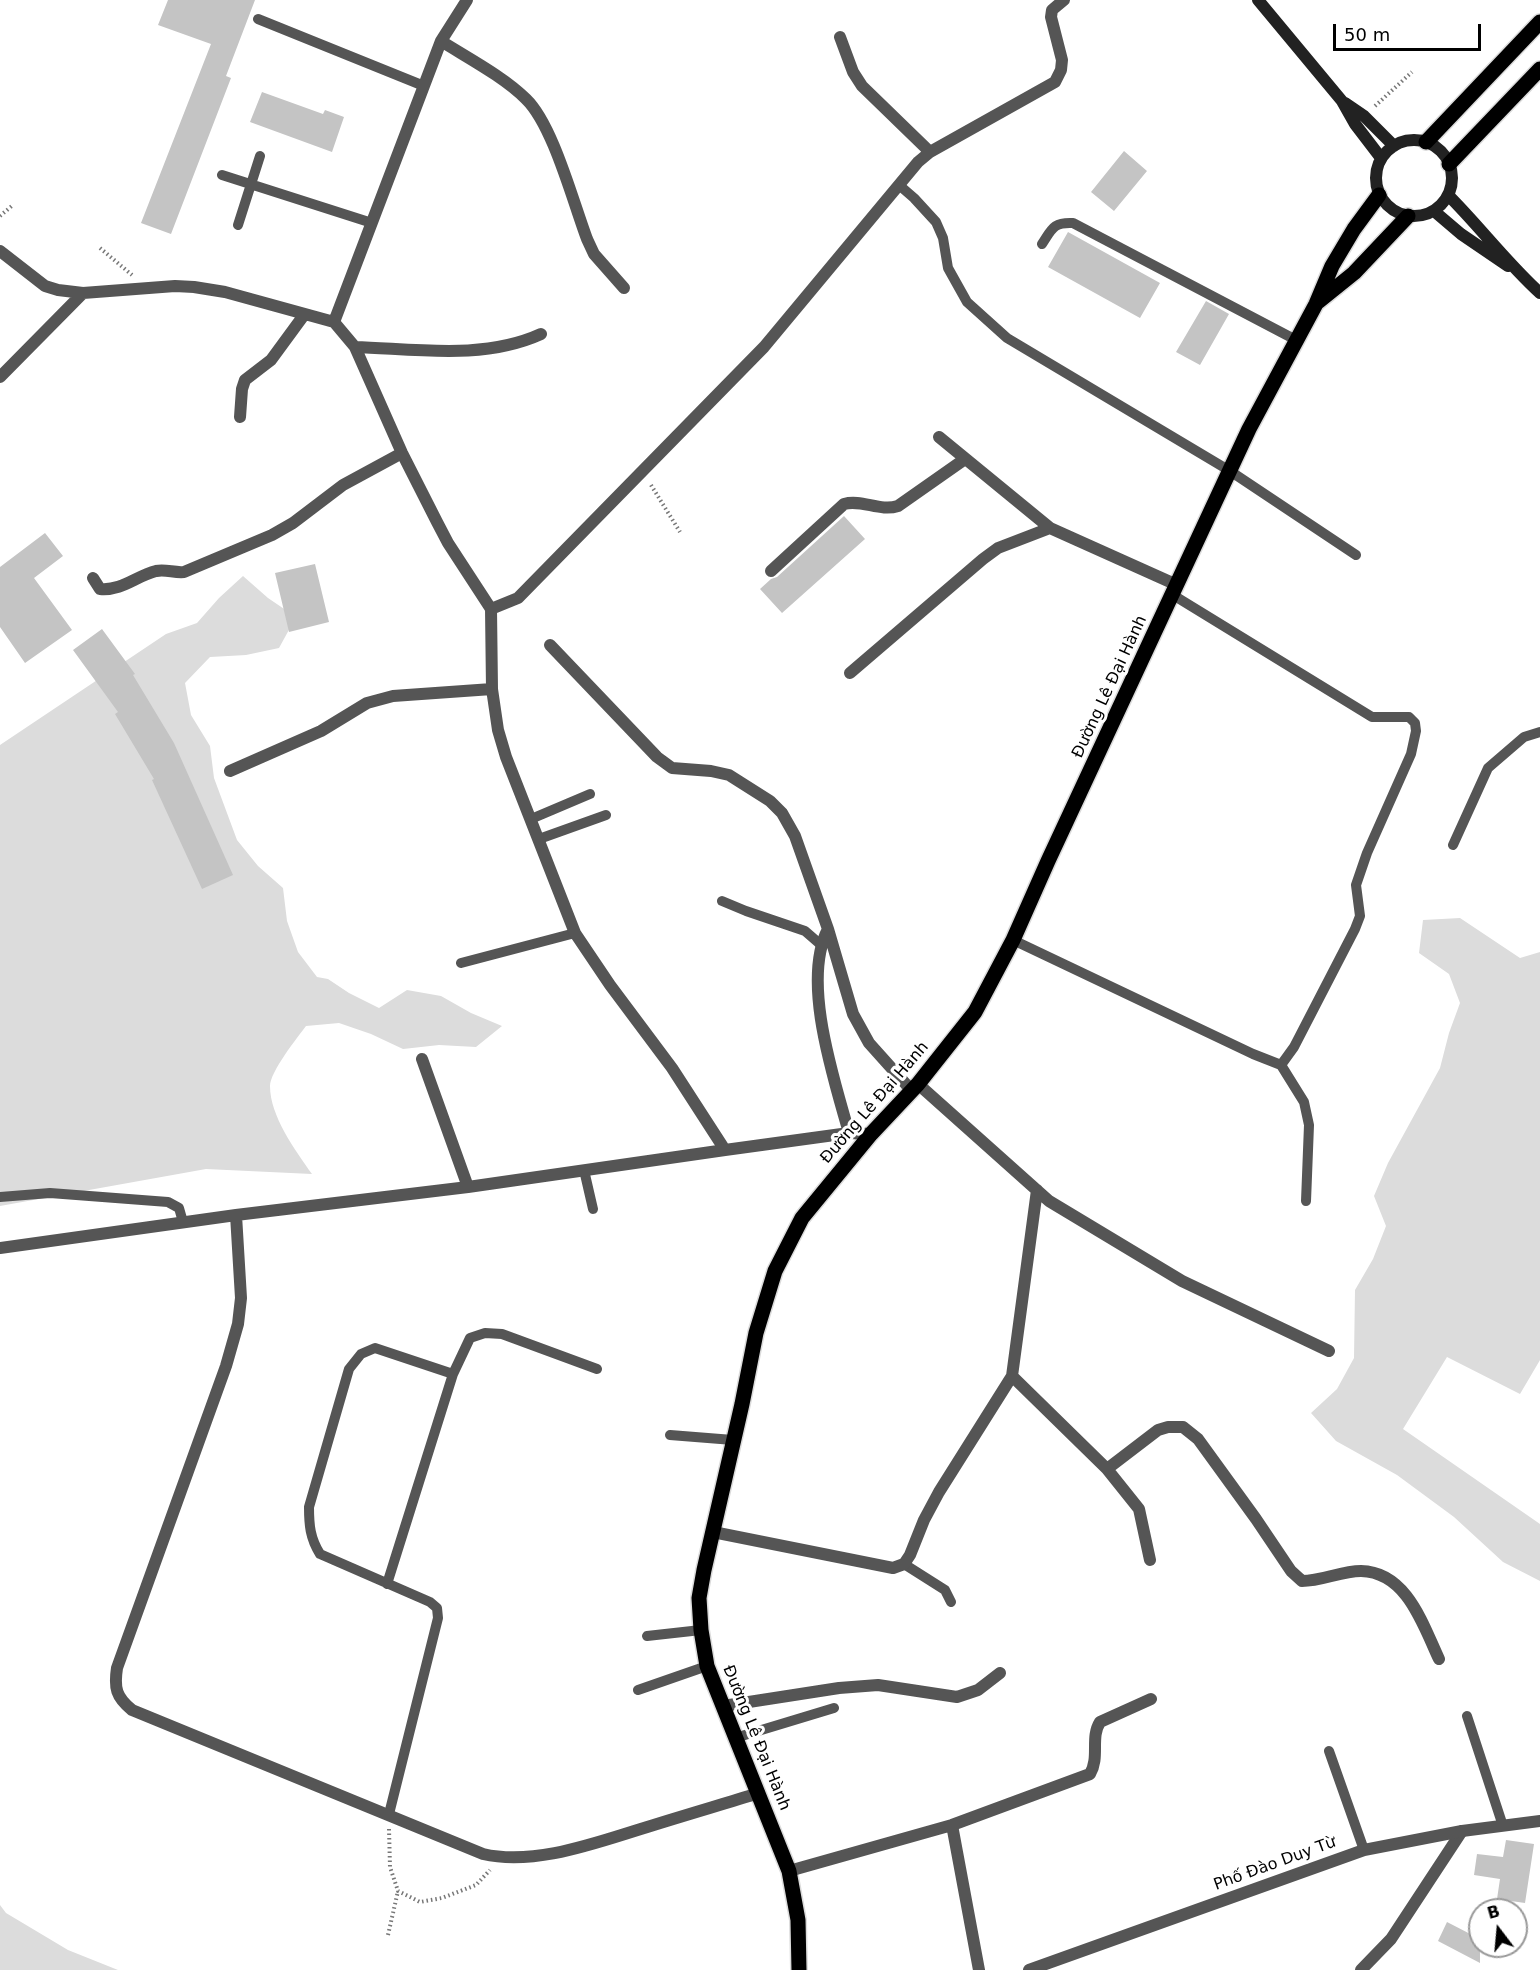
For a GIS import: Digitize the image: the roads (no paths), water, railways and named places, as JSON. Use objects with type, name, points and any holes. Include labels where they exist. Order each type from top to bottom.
[{"type":"main road","points":[[1258,0],[1342,101],[1355,124],[1381,158]]},
{"type":"main road","points":[[1426,142],[1540,22]]},
{"type":"main road","points":[[1449,164],[1540,69]]},
{"type":"main road","points":[[1342,101],[1364,116],[1394,146]]},
{"type":"main road","points":[[1412,140],[1426,142],[1436,147],[1449,164],[1452,179],[1448,195],[1434,211],[1422,216],[1397,213],[1387,206],[1379,195],[1376,170],[1381,158],[1394,146],[1412,140]]},
{"type":"main road","name":"Đường Lê Đại Hành","points":[[799,1970],[798,1920],[789,1871],[707,1666],[699,1598],[756,1333],[775,1271],[802,1218],[871,1134],[915,1087],[975,1012],[1013,940],[1249,429],[1316,304],[1332,266],[1354,229],[1379,195]]},
{"type":"main road","points":[[1448,195],[1494,243],[1514,270]]},
{"type":"main road","points":[[1434,211],[1478,246],[1514,270],[1540,293]]},
{"type":"main road","name":"Đường Lê Đại Hành","points":[[1316,304],[1354,273],[1408,216]]},
{"type":"street","points":[[334,322],[441,41],[467,0]]},
{"type":"street","points":[[491,609],[518,598],[764,347],[918,162],[930,152],[1055,82],[1061,70],[1062,60],[1051,17],[1052,10],[1064,0]]},
{"type":"street","points":[[840,37],[853,72],[862,86],[930,152]]},
{"type":"street","points":[[441,41],[528,100],[547,130],[594,254],[624,288]]},
{"type":"street","points":[[0,251],[45,286],[58,290],[83,293],[194,287],[225,292],[334,322],[355,347],[402,453],[448,543],[491,609],[492,689],[498,730],[506,757],[575,933],[672,1068],[725,1150]]},
{"type":"street","points":[[0,377],[83,293]]},
{"type":"street","points":[[240,417],[245,380],[271,360],[304,315]]},
{"type":"street","points":[[355,347],[473,351],[522,342],[541,334]]},
{"type":"street","points":[[939,437],[1050,528],[1175,590]]},
{"type":"street","points":[[93,578],[100,589],[109,590],[132,583],[152,572],[165,570],[175,573],[184,572],[272,535],[293,523],[343,485],[402,453]]},
{"type":"street","points":[[771,571],[844,504],[853,502],[891,508],[898,506],[964,459]]},
{"type":"street","points":[[850,673],[998,548],[1050,528]]},
{"type":"street","points":[[550,645],[657,757],[672,768],[729,775],[770,801],[783,813],[795,836],[828,929],[853,1014],[868,1043],[915,1087],[1049,1201],[1182,1281],[1329,1351]]},
{"type":"street","points":[[230,771],[321,731],[366,703],[393,696],[492,689]]},
{"type":"street","points":[[828,929],[820,944],[817,973],[823,1033],[826,1054],[849,1133]]},
{"type":"street","points":[[422,1059],[468,1187]]},
{"type":"street","points":[[0,1248],[236,1215],[468,1187],[849,1133],[871,1134]]},
{"type":"street","points":[[713,1532],[893,1568],[904,1564],[910,1556],[924,1520],[939,1492],[1012,1376],[1037,1190]]},
{"type":"street","points":[[236,1215],[241,1298],[238,1324],[226,1366],[117,1668],[114,1685],[122,1702],[132,1710],[483,1854],[500,1858],[523,1858],[587,1845],[759,1793]]},
{"type":"street","points":[[1012,1376],[1107,1468],[1140,1509],[1150,1560]]},
{"type":"street","points":[[1107,1468],[1158,1430],[1183,1427],[1198,1439],[1291,1571],[1302,1581],[1361,1571],[1377,1574],[1399,1586],[1413,1604],[1439,1659]]},
{"type":"street","points":[[723,1706],[839,1688],[878,1685],[957,1697],[978,1690],[1000,1673]]},
{"type":"street","points":[[789,1871],[952,1825],[1090,1774],[1095,1765],[1095,1729],[1100,1722],[1151,1699]]},
{"type":"street","name":"Phố Đào Duy Từ","points":[[1029,1970],[1364,1850],[1462,1832],[1540,1821]]},
{"type":"street","points":[[952,1825],[979,1970]]},
{"type":"street","points":[[1361,1970],[1391,1939],[1462,1832]]},
{"type":"lane","points":[[258,19],[424,87]]},
{"type":"lane","points":[[238,225],[260,156]]},
{"type":"lane","points":[[222,175],[372,223]]},
{"type":"lane","points":[[899,184],[936,222],[943,238],[948,268],[963,297],[992,326],[1007,338],[1230,471],[1356,555]]},
{"type":"lane","points":[[1042,244],[1054,226],[1062,222],[1073,223],[1296,340]]},
{"type":"lane","points":[[1175,590],[1372,717],[1409,717],[1415,723],[1416,731],[1411,754],[1367,853],[1356,885],[1360,916],[1358,922],[1294,1047],[1281,1065]]},
{"type":"lane","points":[[1453,845],[1488,768],[1524,737],[1540,732]]},
{"type":"lane","points":[[531,819],[590,794]]},
{"type":"lane","points":[[539,839],[606,816]]},
{"type":"lane","points":[[722,901],[804,931],[820,944]]},
{"type":"lane","points":[[461,963],[575,933]]},
{"type":"lane","points":[[1013,940],[1253,1054],[1281,1065],[1304,1102],[1309,1125],[1306,1201]]},
{"type":"lane","points":[[584,1170],[593,1209]]},
{"type":"lane","points":[[0,1197],[50,1193],[168,1202],[179,1208],[183,1222]]},
{"type":"lane","points":[[387,1584],[453,1374],[470,1338],[485,1333],[502,1334],[597,1369]]},
{"type":"lane","points":[[389,1814],[438,1618],[437,1608],[430,1602],[320,1554],[312,1541],[309,1507],[349,1369],[361,1354],[375,1348],[453,1374]]},
{"type":"lane","points":[[670,1434],[733,1440]]},
{"type":"lane","points":[[904,1564],[945,1590],[951,1602]]},
{"type":"lane","points":[[647,1636],[701,1630]]},
{"type":"lane","points":[[638,1690],[707,1666]]},
{"type":"lane","points":[[735,1738],[834,1708]]},
{"type":"lane","points":[[1467,1716],[1503,1826]]},
{"type":"lane","points":[[1329,1751],[1364,1850]]}]
